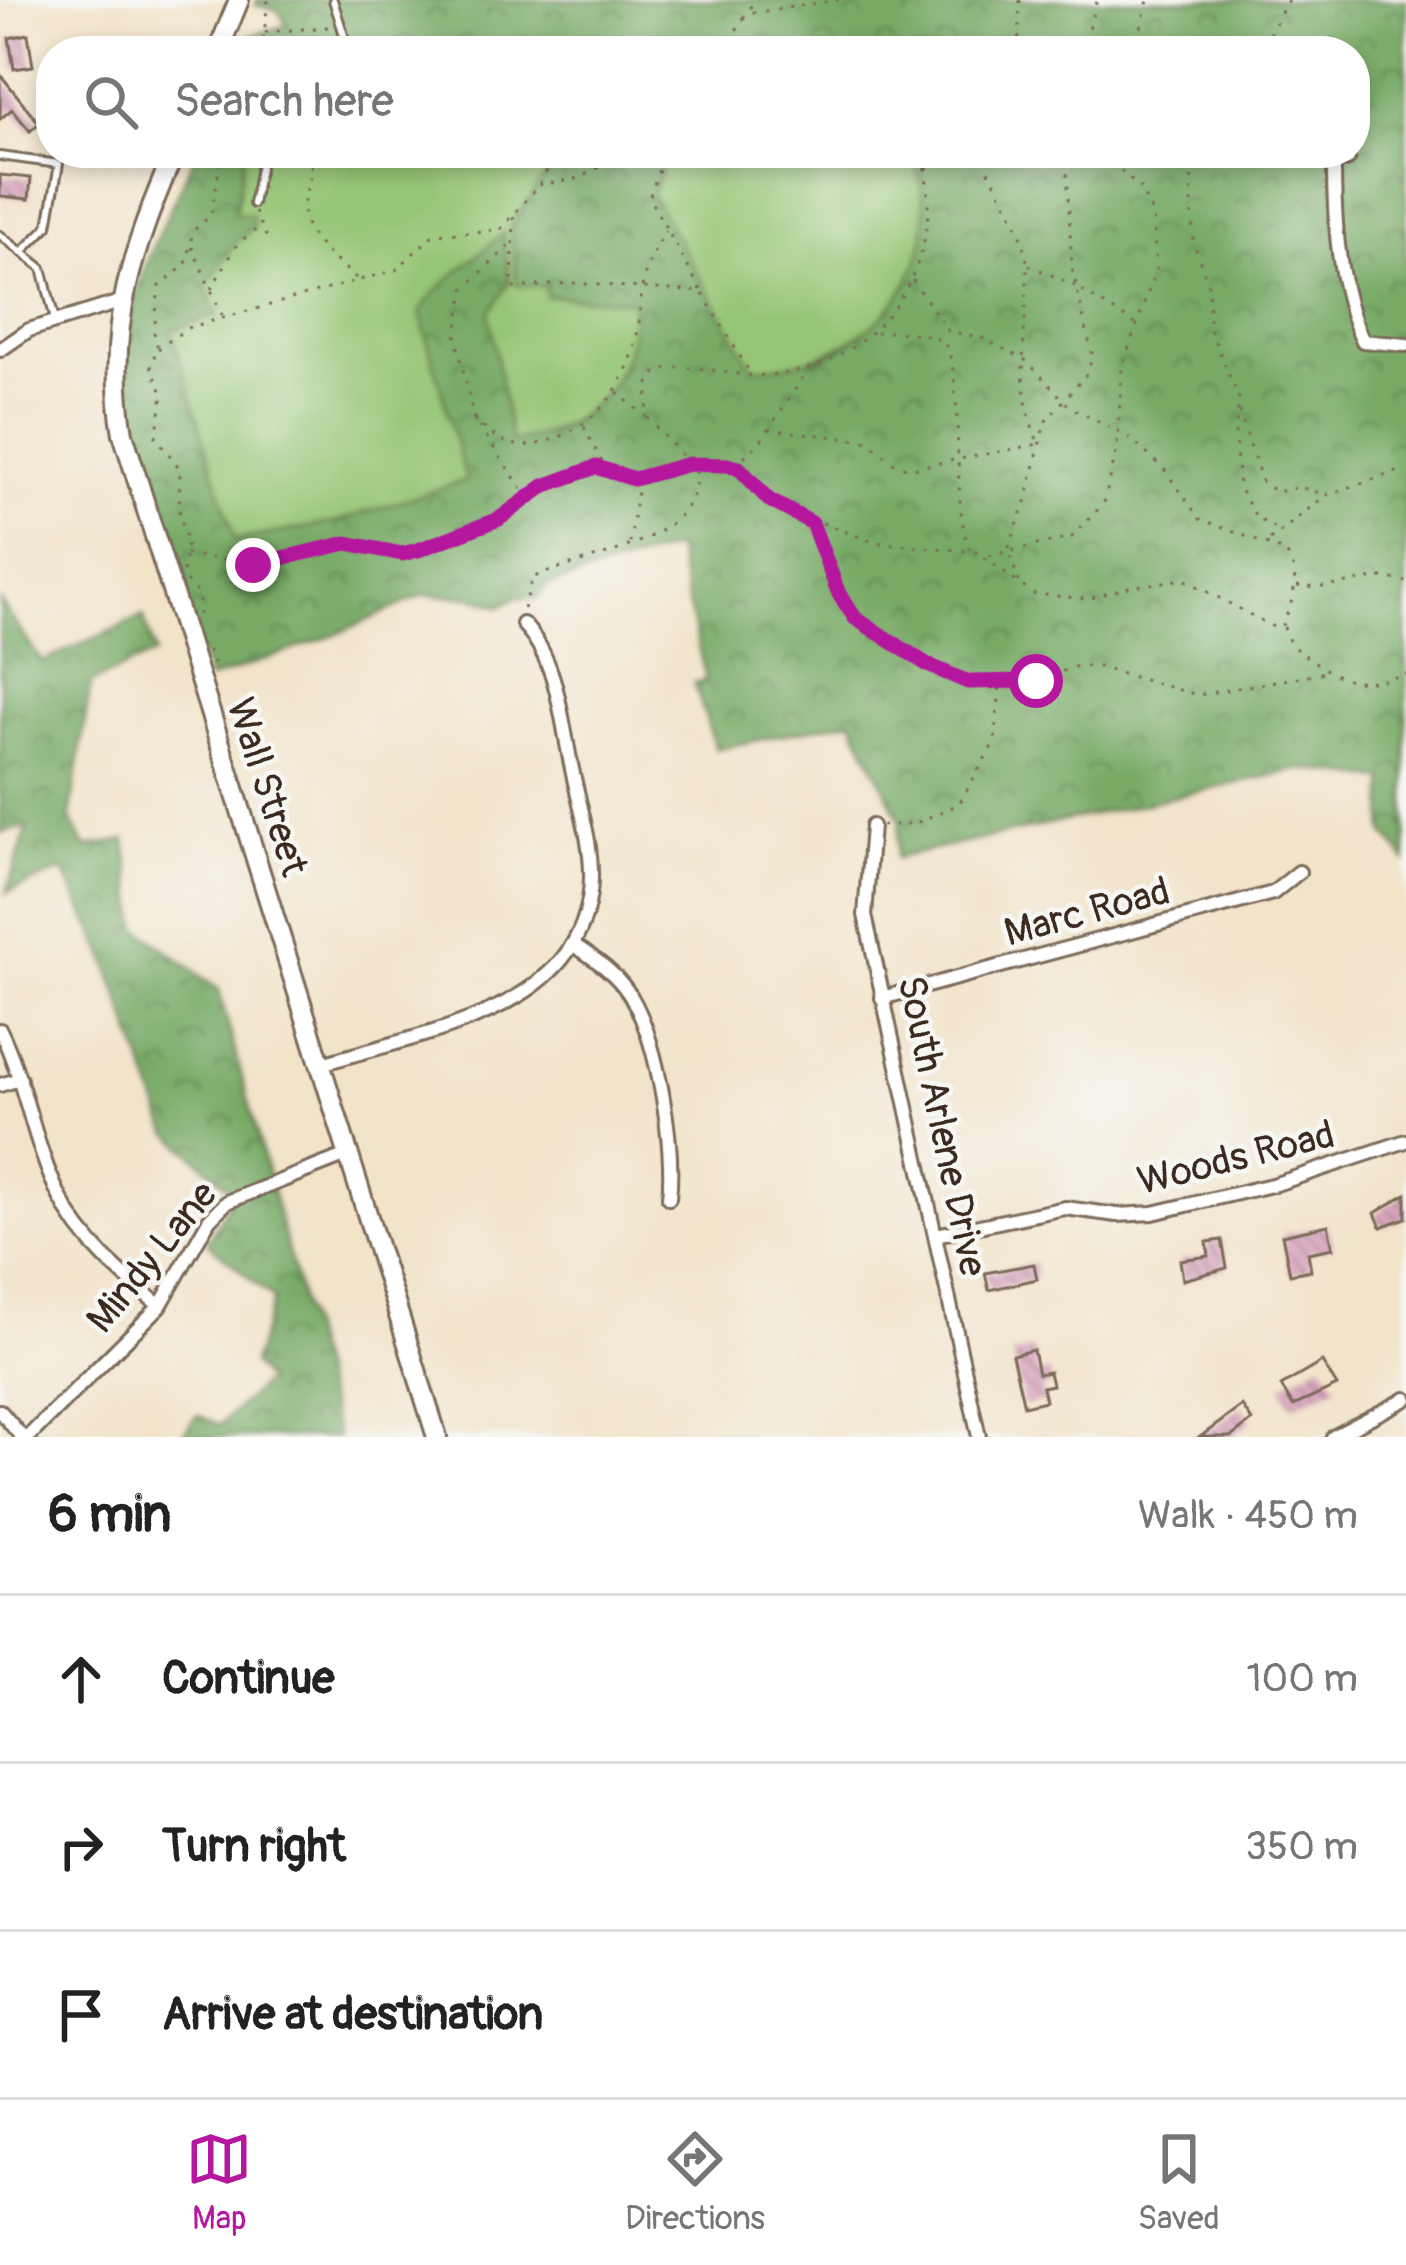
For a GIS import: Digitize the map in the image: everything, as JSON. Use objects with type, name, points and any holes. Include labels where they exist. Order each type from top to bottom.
[{"type":"street","points":[[224,36],[239,0]]},
{"type":"street","name":"Wall Street","points":[[169,168],[120,302],[115,382],[128,460],[437,1437]]},
{"type":"street","points":[[1334,168],[1334,203],[1352,320],[1363,341],[1406,345]]},
{"type":"street","points":[[0,350],[55,320],[120,302]]},
{"type":"street","points":[[319,1065],[511,1003],[553,971],[574,945],[590,894],[590,857],[548,662],[523,624]]},
{"type":"street","name":"South Arlene Drive","points":[[872,826],[864,907],[977,1437]]},
{"type":"street","name":"Marc Road","points":[[882,998],[1273,893],[1299,872]]},
{"type":"street","points":[[574,945],[609,970],[641,1018],[672,1155],[669,1198]]},
{"type":"street","points":[[0,1030],[49,1171],[71,1217],[108,1262],[160,1306]]},
{"type":"street","points":[[0,1085],[20,1079]]},
{"type":"street","name":"Woods Road","points":[[936,1235],[1065,1208],[1117,1215],[1153,1213],[1276,1184],[1406,1141]]},
{"type":"street","name":"Mindy Lane","points":[[25,1437],[160,1306],[209,1220],[226,1202],[347,1155]]},
{"type":"street","points":[[1333,1437],[1406,1399]]},
{"type":"street","points":[[0,1411],[25,1437]]},
{"type":"lane","points":[[333,0],[344,36]]},
{"type":"lane","points":[[0,157],[36,161]]},
{"type":"lane","points":[[22,252],[49,226],[57,168]]},
{"type":"lane","points":[[253,204],[260,168]]},
{"type":"lane","points":[[0,236],[42,268],[55,320]]},
{"type":"path","points":[[264,36],[268,0]]},
{"type":"path","points":[[733,36],[755,0]]},
{"type":"path","points":[[776,0],[782,7]]},
{"type":"path","points":[[742,20],[782,7],[839,0]]},
{"type":"path","points":[[1019,36],[1020,0]]},
{"type":"path","points":[[1087,36],[1096,0]]},
{"type":"path","points":[[1139,36],[1148,0]]},
{"type":"path","points":[[1267,36],[1288,0]]},
{"type":"path","points":[[265,32],[341,25]]},
{"type":"path","points":[[158,349],[154,332],[159,287],[186,264],[193,231],[214,206],[220,168]]},
{"type":"path","points":[[313,168],[304,201],[307,229],[357,279]]},
{"type":"path","points":[[199,628],[201,601],[185,579],[178,511],[180,469],[156,437],[163,395],[150,364],[158,349],[176,332],[223,316],[233,319],[343,282],[396,270],[434,234],[500,230],[548,168]]},
{"type":"path","points":[[539,185],[580,178],[598,168]]},
{"type":"path","points":[[658,168],[648,192],[751,375]]},
{"type":"path","points":[[649,420],[648,385],[658,370],[751,375],[809,368],[849,351],[874,332],[912,279],[928,212],[929,168]]},
{"type":"path","points":[[987,168],[1023,242],[1027,264],[1021,357],[1025,402],[1040,444]]},
{"type":"path","points":[[1019,583],[1008,550],[1045,422],[1085,376],[1093,357],[1081,324],[1072,269],[1067,168]]},
{"type":"path","points":[[988,557],[1072,537],[1104,503],[1119,431],[1122,367],[1156,270],[1159,243],[1147,199],[1116,168]]},
{"type":"path","points":[[1191,168],[1193,241],[1209,287],[1209,327],[1238,389],[1239,488],[1257,518],[1277,530]]},
{"type":"path","points":[[253,204],[268,240]]},
{"type":"path","points":[[514,216],[512,288],[571,283],[702,292]]},
{"type":"path","points":[[211,289],[238,243],[260,226]]},
{"type":"path","points":[[473,419],[505,444],[519,447],[557,438],[582,424],[616,391],[633,356],[643,287],[666,230]]},
{"type":"path","points":[[510,244],[466,288],[458,310],[457,359],[473,419],[528,498]]},
{"type":"path","points":[[191,246],[223,316]]},
{"type":"path","points":[[1027,264],[1078,288],[1136,325]]},
{"type":"path","points":[[343,282],[344,267]]},
{"type":"path","points":[[912,279],[948,331],[982,338],[1021,357],[1082,415],[1119,431],[1165,469],[1199,519],[1269,542],[1292,559],[1295,586],[1283,624],[1289,645],[1327,672],[1353,683],[1406,674]]},
{"type":"path","points":[[942,341],[948,331]]},
{"type":"path","points":[[874,332],[942,341]]},
{"type":"path","points":[[942,341],[956,368],[952,407],[962,528],[972,552]]},
{"type":"path","points":[[733,466],[769,429],[809,368]]},
{"type":"path","points":[[523,624],[532,578],[591,562],[630,545],[683,513],[697,480],[689,464],[649,420],[616,391]]},
{"type":"path","points":[[1238,409],[1262,482],[1276,492],[1300,487],[1326,494]]},
{"type":"path","points":[[582,424],[605,468],[624,478],[689,464],[733,466],[769,500],[803,515],[904,548],[988,557],[1033,594],[1070,601],[1184,580],[1208,589],[1254,622],[1275,628],[1283,624]]},
{"type":"path","points":[[769,429],[868,441],[898,467],[1040,444]]},
{"type":"path","points":[[186,554],[253,565],[347,543],[410,553],[499,519],[559,478],[605,468]]},
{"type":"path","points":[[1269,542],[1277,530],[1299,520],[1326,494],[1406,469]]},
{"type":"path","points":[[630,545],[639,477]]},
{"type":"path","points":[[803,515],[817,532],[839,594],[855,618],[928,665],[968,682],[1036,681],[1077,666],[1198,695],[1327,672]]},
{"type":"path","points":[[817,532],[825,523]]},
{"type":"path","points":[[1295,586],[1335,590],[1379,576],[1406,582]]},
{"type":"path","points":[[201,635],[215,672]]},
{"type":"path","points":[[872,826],[916,823],[959,804],[995,741],[1000,683]]},
{"type":"green space","points":[[257,0],[1406,0],[1406,861],[1384,832],[1385,780],[1301,769],[896,858],[900,820],[852,720],[716,749],[694,683],[706,680],[675,548],[545,586],[538,598],[515,597],[500,607],[472,597],[423,595],[339,633],[209,680],[148,495],[129,397],[127,350],[133,306],[153,247],[189,168],[242,168],[235,213],[252,215],[255,227],[233,246],[206,287],[218,314],[172,331],[236,540],[336,522],[466,480],[420,314],[444,283],[504,232],[509,291],[547,436],[573,422],[611,386],[626,361],[545,296],[517,287],[510,227],[551,168],[662,168],[652,196],[811,362],[867,329],[907,279],[923,218],[915,168],[1370,168],[1370,36],[249,36],[287,25],[278,10],[256,5]]},
{"type":"green space","points":[[243,168],[551,168],[510,227],[517,286],[545,286],[546,296],[633,301],[626,355],[602,397],[584,413],[563,426],[511,442],[489,313],[510,282],[503,233],[444,284],[420,314],[466,480],[336,522],[235,540],[171,331],[218,314],[206,287],[237,240],[254,227],[252,215],[235,214]]},
{"type":"green space","points":[[662,168],[915,168],[923,195],[923,235],[913,271],[894,303],[866,330],[833,350],[795,363],[753,368],[652,196]]},
{"type":"green space","points":[[0,601],[42,662],[143,616],[155,654],[91,683],[70,817],[85,847],[126,840],[138,928],[219,990],[337,1437],[181,1437],[197,1415],[220,1425],[266,1381],[252,1364],[274,1299],[207,1242],[234,1193],[167,1131],[103,951],[63,870],[6,893],[28,827],[0,833]]},
{"type":"building","points":[[28,34],[33,66],[14,69],[9,38]]},
{"type":"building","points":[[0,74],[36,119],[36,126],[30,131],[12,109],[0,119]]},
{"type":"building","points":[[0,175],[31,178],[29,199],[0,196]]},
{"type":"building","points":[[1406,1194],[1406,1218],[1381,1227],[1375,1213]]},
{"type":"building","points":[[1328,1225],[1333,1248],[1308,1253],[1311,1270],[1290,1274],[1282,1235]]},
{"type":"building","points":[[1222,1240],[1227,1268],[1183,1280],[1180,1260],[1209,1256],[1207,1242]]},
{"type":"building","points":[[1034,1264],[1037,1279],[989,1290],[985,1273]]},
{"type":"building","points":[[1033,1350],[1038,1374],[1049,1372],[1052,1385],[1042,1387],[1045,1401],[1024,1406],[1012,1355]]},
{"type":"building","points":[[1322,1362],[1337,1386],[1293,1406],[1281,1386]]},
{"type":"building","points":[[1242,1406],[1252,1421],[1231,1437],[1200,1437]]},
{"type":"route","points":[[253,565],[347,543],[402,554],[418,550],[499,519],[544,486],[596,467],[634,479],[689,464],[727,465],[739,468],[769,500],[812,523],[839,594],[855,618],[928,665],[968,682],[1036,681]]}]
